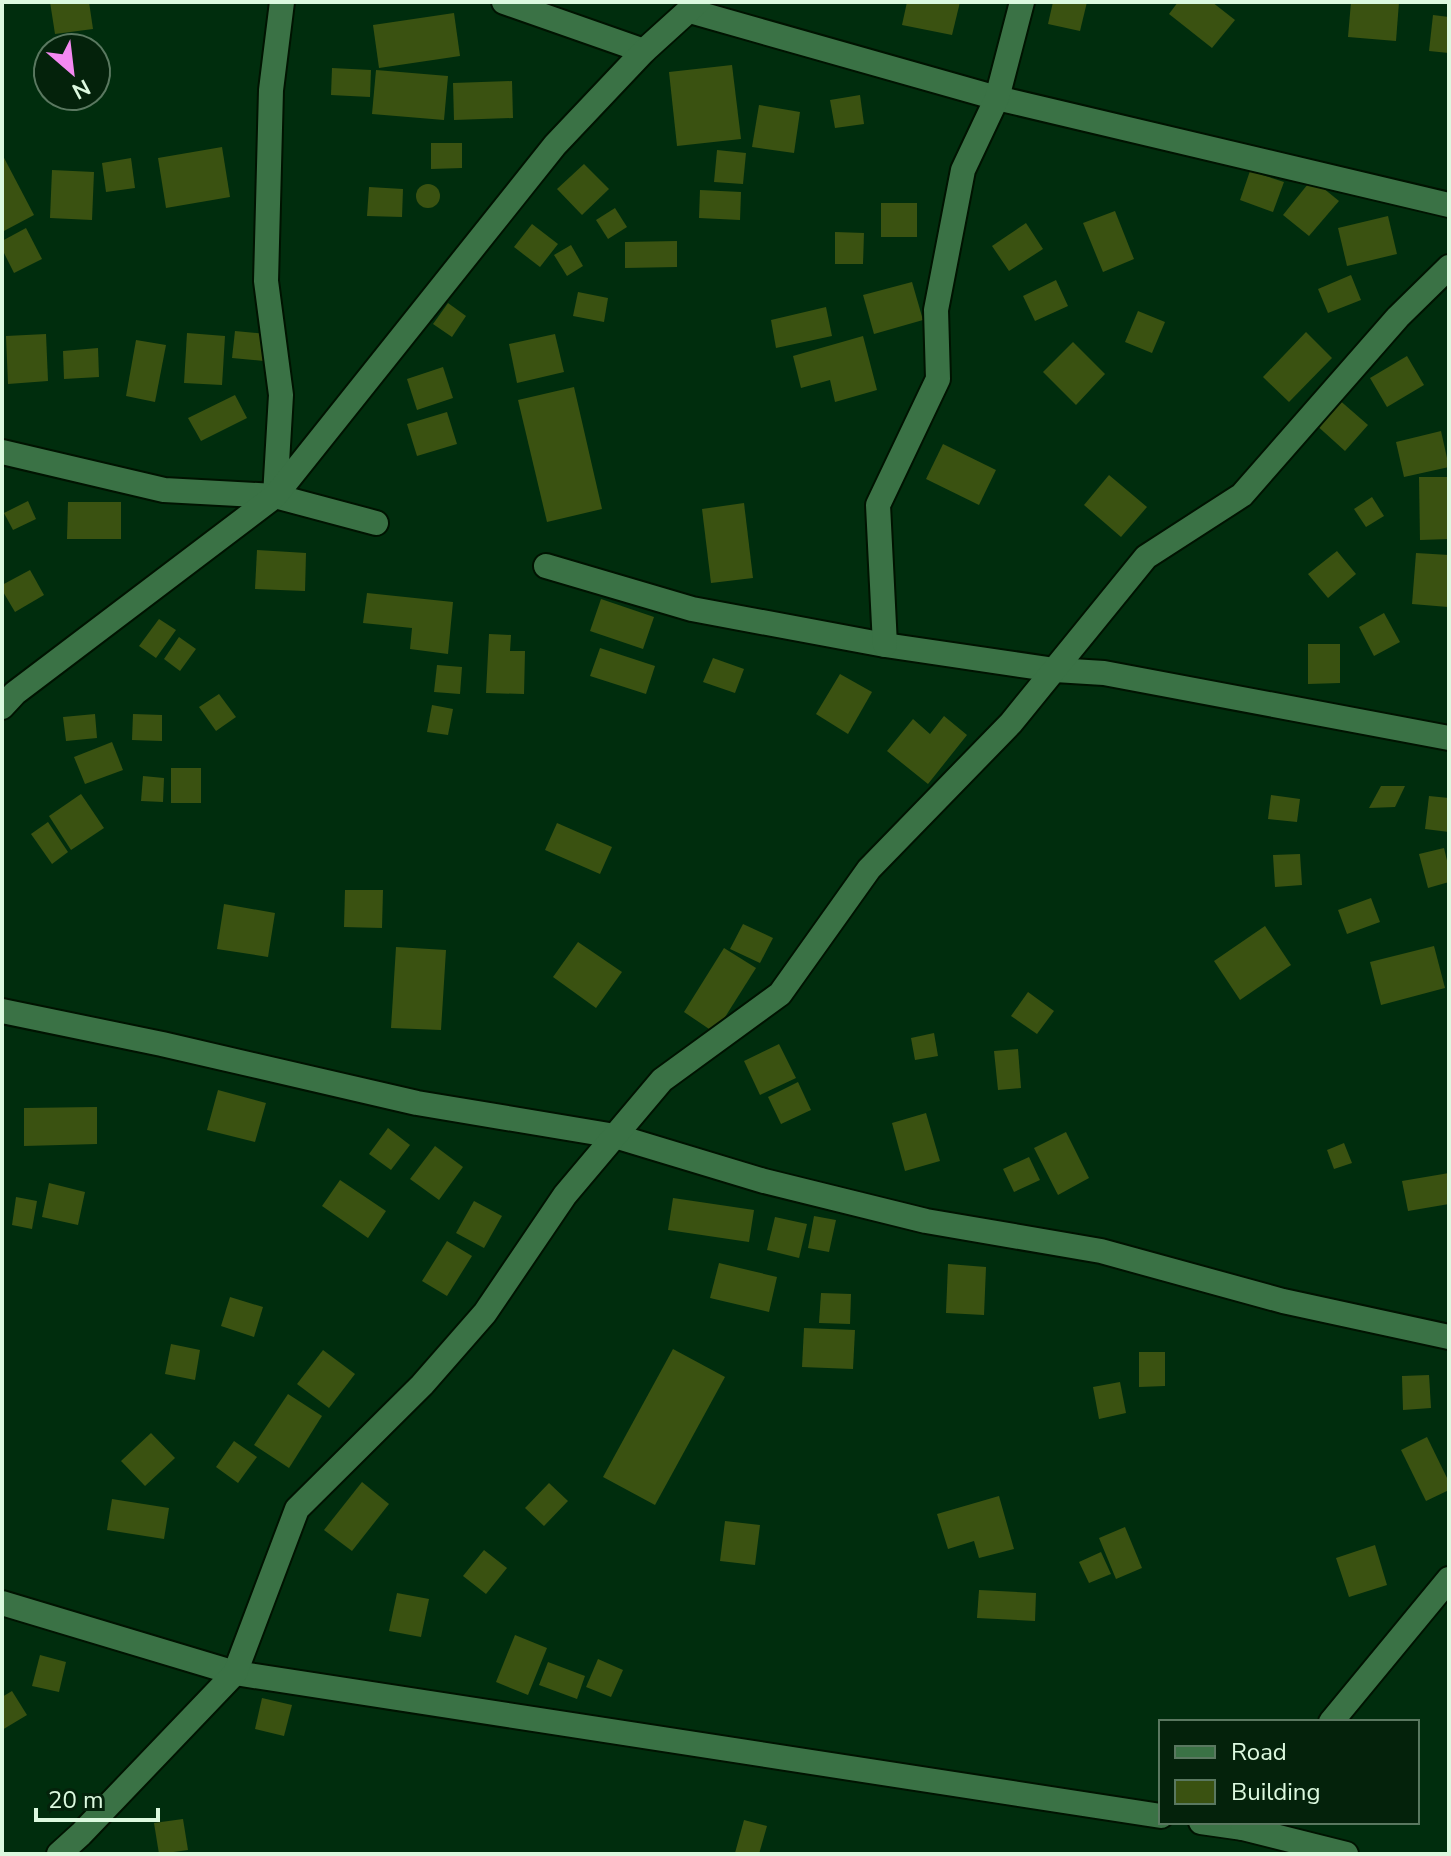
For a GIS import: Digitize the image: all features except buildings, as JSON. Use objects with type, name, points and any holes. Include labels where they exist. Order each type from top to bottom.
[{"type":"street","points":[[275,496],[281,395],[266,281],[271,90],[282,2]]},
{"type":"street","points":[[504,2],[644,51]]},
{"type":"street","points":[[885,645],[878,505],[938,379],[936,310],[963,170],[997,98],[1022,2]]},
{"type":"street","points":[[2,707],[15,693],[275,496],[555,145],[644,51],[694,7],[997,98],[1449,205]]},
{"type":"street","points":[[59,1854],[235,1673],[297,1509],[422,1385],[485,1313],[565,1195],[662,1080],[780,994],[869,869],[1011,723],[1146,557],[1242,495],[1398,317],[1449,267]]},
{"type":"street","points":[[2,452],[164,490],[275,496],[376,523]]},
{"type":"street","points":[[546,566],[692,609],[885,645],[1055,670],[1104,673],[1449,738]]},
{"type":"street","points":[[2,1011],[162,1044],[417,1103],[615,1136],[764,1181],[896,1214],[1101,1251],[1283,1301],[1449,1337]]},
{"type":"street","points":[[1333,1720],[1449,1579]]},
{"type":"street","points":[[2,1603],[235,1673],[1159,1816]]},
{"type":"street","points":[[1246,1825],[1346,1854]]}]
